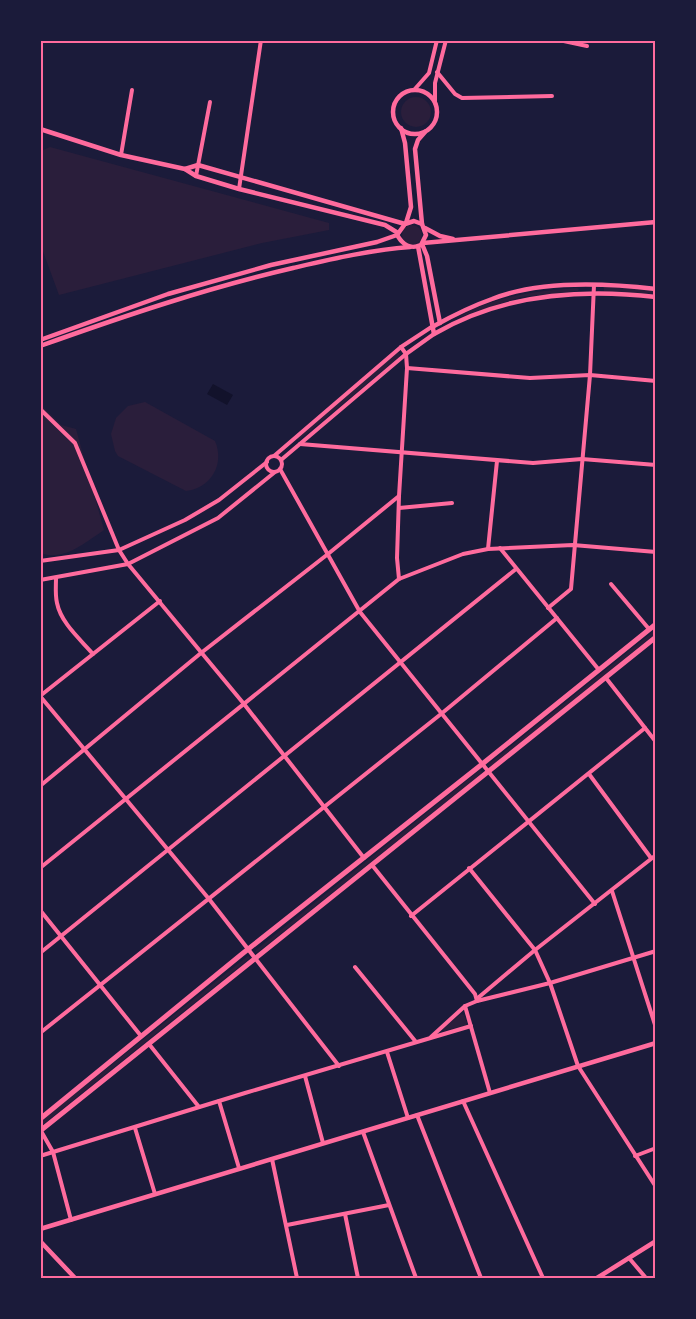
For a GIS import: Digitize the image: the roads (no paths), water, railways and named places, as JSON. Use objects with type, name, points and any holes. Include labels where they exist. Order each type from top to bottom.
[{"type":"main road","points":[[40,1119],[656,624]]},
{"type":"main road","points":[[41,1131],[656,637]]},
{"type":"street","points":[[239,189],[261,40]]},
{"type":"street","points":[[414,90],[429,73],[437,40]]},
{"type":"street","points":[[434,334],[421,244],[426,235],[423,226],[415,148],[421,136],[436,118],[437,72],[446,40]]},
{"type":"street","points":[[559,40],[587,46]]},
{"type":"street","points":[[437,72],[455,94],[462,98],[552,96]]},
{"type":"street","points":[[121,155],[132,90]]},
{"type":"street","points":[[40,340],[188,288],[271,265],[383,241],[397,234],[405,224],[411,207],[405,143],[401,128],[394,116],[396,102],[406,92],[414,90],[427,93],[435,103]]},
{"type":"street","points":[[196,176],[210,102]]},
{"type":"street","points":[[401,128],[414,134],[428,130]]},
{"type":"street","points":[[40,129],[121,155],[185,170],[196,176],[239,189],[386,225],[405,245],[410,247]]},
{"type":"street","points":[[185,170],[198,165],[405,224],[414,221],[440,236],[458,240]]},
{"type":"street","points":[[40,346],[178,298],[266,274],[355,254],[458,240],[656,222]]},
{"type":"street","points":[[421,244],[427,256],[442,330]]},
{"type":"street","points":[[548,608],[571,589],[573,545],[590,375],[594,285]]},
{"type":"street","points":[[40,561],[119,550],[185,520],[228,493],[267,462],[401,347],[434,326],[493,298],[543,288],[594,285],[656,289]]},
{"type":"street","points":[[281,460],[405,354],[434,334],[471,316],[524,298],[594,292],[656,297]]},
{"type":"street","points":[[399,579],[397,558],[399,496],[407,368],[405,354],[401,347]]},
{"type":"street","points":[[407,368],[530,378],[590,375],[656,381]]},
{"type":"street","points":[[40,409],[75,443],[119,550],[128,564],[244,704],[365,859]]},
{"type":"street","points":[[300,444],[533,463],[582,459],[656,465]]},
{"type":"street","points":[[274,456],[281,460]]},
{"type":"street","points":[[40,580],[128,564],[218,518],[280,469],[281,460]]},
{"type":"street","points":[[488,549],[497,460]]},
{"type":"street","points":[[267,462],[267,467],[275,472]]},
{"type":"street","points":[[280,469],[360,612],[595,904]]},
{"type":"street","points":[[40,786],[201,652],[399,496]]},
{"type":"street","points":[[399,508],[452,503]]},
{"type":"street","points":[[40,868],[399,579],[463,554],[488,549],[573,545],[656,552]]},
{"type":"street","points":[[500,548],[599,670]]},
{"type":"street","points":[[40,952],[516,569]]},
{"type":"street","points":[[56,578],[57,603],[63,619],[93,654]]},
{"type":"street","points":[[611,584],[649,629]]},
{"type":"street","points":[[160,601],[40,696],[209,900],[339,1066]]},
{"type":"street","points":[[40,1033],[101,987],[557,618]]},
{"type":"street","points":[[606,678],[656,742]]},
{"type":"street","points":[[411,916],[645,728]]},
{"type":"street","points":[[477,1001],[535,950],[653,857],[589,774]]},
{"type":"street","points":[[372,866],[474,994],[477,1001]]},
{"type":"street","points":[[469,868],[535,950],[550,983],[578,1066],[656,1187]]},
{"type":"street","points":[[612,891],[656,1028]]},
{"type":"street","points":[[40,910],[141,1037]]},
{"type":"street","points":[[429,1038],[465,1006],[477,1001],[550,983],[656,951]]},
{"type":"street","points":[[355,967],[416,1042]]},
{"type":"street","points":[[465,1006],[490,1093]]},
{"type":"street","points":[[40,1156],[471,1026]]},
{"type":"street","points":[[40,1229],[656,1043]]},
{"type":"street","points":[[149,1044],[199,1107]]},
{"type":"street","points":[[387,1052],[408,1118]]},
{"type":"street","points":[[305,1076],[323,1143]]},
{"type":"street","points":[[219,1101],[239,1168]]},
{"type":"street","points":[[463,1101],[543,1278]]},
{"type":"street","points":[[417,1115],[481,1278]]},
{"type":"street","points":[[135,1128],[155,1194]]},
{"type":"street","points":[[41,1131],[53,1152],[71,1220]]},
{"type":"street","points":[[363,1132],[416,1278]]},
{"type":"street","points":[[635,1156],[656,1148]]},
{"type":"street","points":[[272,1159],[297,1278]]},
{"type":"street","points":[[286,1225],[389,1206]]},
{"type":"street","points":[[345,1214],[358,1278]]},
{"type":"street","points":[[40,1241],[75,1278]]},
{"type":"street","points":[[598,1278],[656,1241]]},
{"type":"street","points":[[629,1258],[646,1278]]}]
